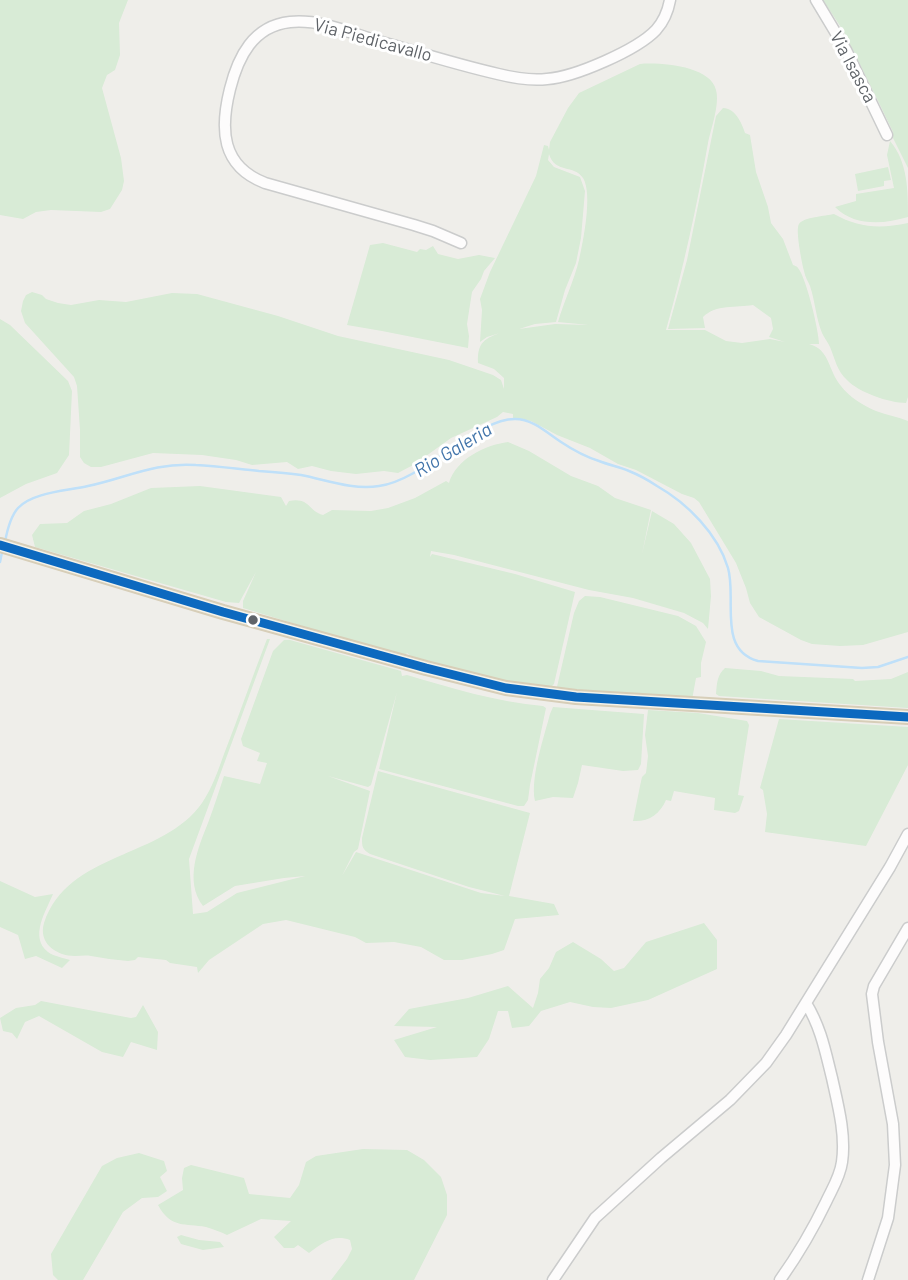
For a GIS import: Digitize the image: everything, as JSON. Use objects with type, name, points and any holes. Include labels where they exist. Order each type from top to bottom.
[{"type":"main road","points":[[0,545],[237,616],[506,688],[576,697],[908,718]]},
{"type":"street","name":"Via Piedicavallo","points":[[461,243],[414,225],[261,182],[243,170],[228,148],[223,119],[240,57],[248,45],[271,27],[305,22],[498,74],[545,80],[602,62],[643,40],[662,22],[670,0]]},
{"type":"street","name":"Via Isasca","points":[[816,0],[851,60],[887,135]]},
{"type":"street","points":[[553,1280],[595,1218],[660,1158],[752,1080],[780,1044],[806,1003],[908,834]]},
{"type":"street","points":[[869,1280],[886,1224],[895,1165],[893,1124],[872,994],[908,928]]},
{"type":"street","points":[[779,1280],[823,1208],[837,1179],[842,1158],[842,1127],[831,1075],[818,1026],[806,1003]]},
{"type":"green space","points":[[0,0],[128,0],[119,23],[120,55],[115,70],[107,75],[102,88],[121,158],[124,181],[122,190],[110,209],[101,212],[51,210],[36,212],[23,219],[0,215]]},
{"type":"green space","points":[[823,0],[908,0],[908,168],[844,32]]},
{"type":"green space","points":[[640,64],[684,67],[712,82],[717,96],[716,109],[666,330],[705,330],[726,341],[742,343],[770,339],[785,342],[769,337],[773,329],[771,318],[753,305],[714,310],[703,317],[705,328],[668,329],[687,260],[716,116],[723,108],[731,110],[745,133],[750,135],[756,172],[771,223],[783,239],[793,265],[801,273],[808,293],[819,344],[809,344],[821,351],[837,380],[852,397],[876,411],[908,421],[908,632],[863,645],[812,644],[759,617],[750,603],[736,563],[699,502],[531,421],[513,418],[513,414],[503,412],[451,438],[398,473],[384,471],[356,474],[312,466],[298,469],[287,462],[252,465],[202,455],[153,453],[101,467],[91,467],[80,457],[77,386],[74,377],[25,323],[21,311],[23,301],[26,295],[32,292],[58,303],[71,305],[99,300],[126,302],[172,293],[197,294],[338,336],[449,360],[493,375],[501,380],[504,389],[504,378],[494,369],[478,363],[483,342],[503,332],[487,337],[480,342],[480,299],[536,176],[544,145],[548,146],[549,150],[550,142],[579,93]],"holes":[[[549,154],[560,167],[579,174],[586,185],[587,195],[579,260],[558,322],[589,325],[555,324],[519,329],[556,322],[576,263],[581,238],[585,191],[580,177],[554,167],[548,160]]]},
{"type":"green space","points":[[890,141],[904,167],[908,217],[870,222],[851,218],[835,207],[856,201],[856,194],[894,188],[887,155]]},
{"type":"green space","points":[[888,167],[891,180],[884,181],[884,186],[858,191],[855,174]]},
{"type":"green space","points":[[834,214],[870,226],[908,223],[906,403],[874,396],[852,384],[841,373],[822,333],[803,267],[798,227],[805,220]]},
{"type":"green space","points":[[383,243],[417,252],[433,246],[438,254],[458,259],[479,255],[495,258],[472,292],[467,324],[468,348],[347,325],[370,245]]},
{"type":"green space","points":[[0,319],[10,325],[68,381],[72,391],[69,455],[57,473],[26,484],[0,498]]},
{"type":"green space","points":[[508,442],[571,476],[598,486],[615,498],[651,510],[642,554],[652,511],[674,524],[691,543],[710,579],[708,629],[703,623],[684,613],[633,598],[589,590],[431,551],[430,557],[432,554],[515,574],[575,592],[554,684],[551,687],[499,680],[481,677],[407,653],[404,657],[243,608],[243,601],[256,572],[239,603],[226,602],[35,547],[32,535],[40,524],[67,523],[84,511],[111,504],[151,488],[200,486],[281,497],[286,506],[289,501],[301,501],[323,515],[332,510],[371,511],[388,508],[415,498],[446,481],[449,483],[458,467],[472,455],[490,446]]},
{"type":"green space","points":[[585,596],[600,597],[678,616],[696,626],[706,642],[701,677],[696,678],[692,700],[556,691],[574,613],[579,601]]},
{"type":"green space","points":[[267,639],[270,639],[189,859],[193,914],[207,912],[237,893],[305,876],[235,886],[203,906],[194,886],[197,854],[224,776],[260,784],[267,763],[257,761],[260,753],[243,746],[241,739],[273,651],[284,640],[290,640],[401,671],[402,676],[546,708],[528,800],[524,806],[379,769],[397,692],[371,785],[368,787],[328,776],[370,791],[358,849],[354,852],[342,876],[356,852],[481,893],[505,896],[469,887],[365,851],[362,838],[378,771],[530,813],[509,896],[554,904],[559,915],[515,919],[504,950],[462,960],[444,960],[421,947],[394,942],[366,943],[355,937],[286,920],[263,924],[209,960],[198,973],[197,967],[166,960],[138,957],[128,961],[68,955],[50,947],[44,937],[44,923],[56,899],[73,882],[94,868],[164,835],[185,821],[202,803],[217,773]]},
{"type":"green space","points":[[725,668],[761,671],[779,676],[855,681],[891,679],[908,672],[908,708],[719,696],[716,694],[718,680]]},
{"type":"green space","points":[[553,707],[644,714],[641,764],[638,770],[623,771],[582,765],[573,798],[553,797],[535,801],[536,769]]},
{"type":"green space","points":[[648,710],[698,713],[747,721],[749,725],[738,795],[744,796],[739,811],[735,813],[714,810],[715,798],[674,791],[671,801],[666,800],[653,816],[633,821],[642,777],[646,773],[648,756],[645,735]]},
{"type":"green space","points":[[779,719],[908,727],[908,765],[866,846],[765,832],[767,814],[763,790],[760,788]]},
{"type":"green space","points":[[0,881],[35,897],[53,894],[39,932],[42,946],[48,952],[70,960],[62,968],[36,956],[25,959],[18,935],[0,927]]},
{"type":"green space","points":[[704,923],[717,940],[717,969],[648,1000],[611,1008],[570,1002],[541,1011],[529,1026],[512,1028],[508,1011],[498,1011],[489,1039],[477,1057],[430,1060],[405,1057],[394,1040],[437,1027],[394,1026],[409,1009],[468,998],[508,986],[533,1008],[540,979],[549,968],[556,952],[573,942],[601,959],[614,971],[624,968],[646,942]]},
{"type":"green space","points":[[41,1001],[131,1018],[136,1017],[143,1005],[158,1032],[157,1050],[131,1042],[123,1057],[102,1052],[39,1016],[25,1022],[17,1039],[12,1033],[3,1031],[0,1018],[16,1008],[35,1005]]},
{"type":"green space","points":[[363,1149],[407,1150],[424,1160],[441,1177],[447,1195],[447,1215],[414,1280],[331,1280],[352,1249],[350,1240],[333,1239],[309,1253],[298,1245],[284,1248],[274,1237],[291,1221],[261,1219],[227,1235],[206,1227],[173,1221],[158,1205],[183,1190],[184,1168],[191,1165],[244,1178],[249,1194],[290,1198],[299,1185],[306,1162],[316,1156]]},
{"type":"green space","points":[[139,1153],[164,1161],[167,1171],[160,1177],[167,1191],[158,1197],[142,1198],[123,1212],[83,1280],[58,1280],[53,1275],[51,1254],[102,1166],[117,1158]]},
{"type":"green space","points":[[181,1235],[220,1242],[224,1247],[203,1250],[181,1244],[177,1237]]},
{"type":"waterway","name":"Rio Galeria","points":[[5,542],[15,512],[32,499],[154,468],[212,466],[301,475],[349,486],[379,486],[405,478],[492,424],[515,419],[540,427],[584,455],[647,480],[690,510],[717,543],[728,568],[733,635],[737,646],[745,655],[758,661],[862,668],[878,667],[908,657]]},
{"type":"waterway","name":"Rio Galeria","points":[[0,562],[2,552]]},
{"type":"transit line","points":[[0,545],[223,612],[506,688],[576,697],[908,717]]}]
